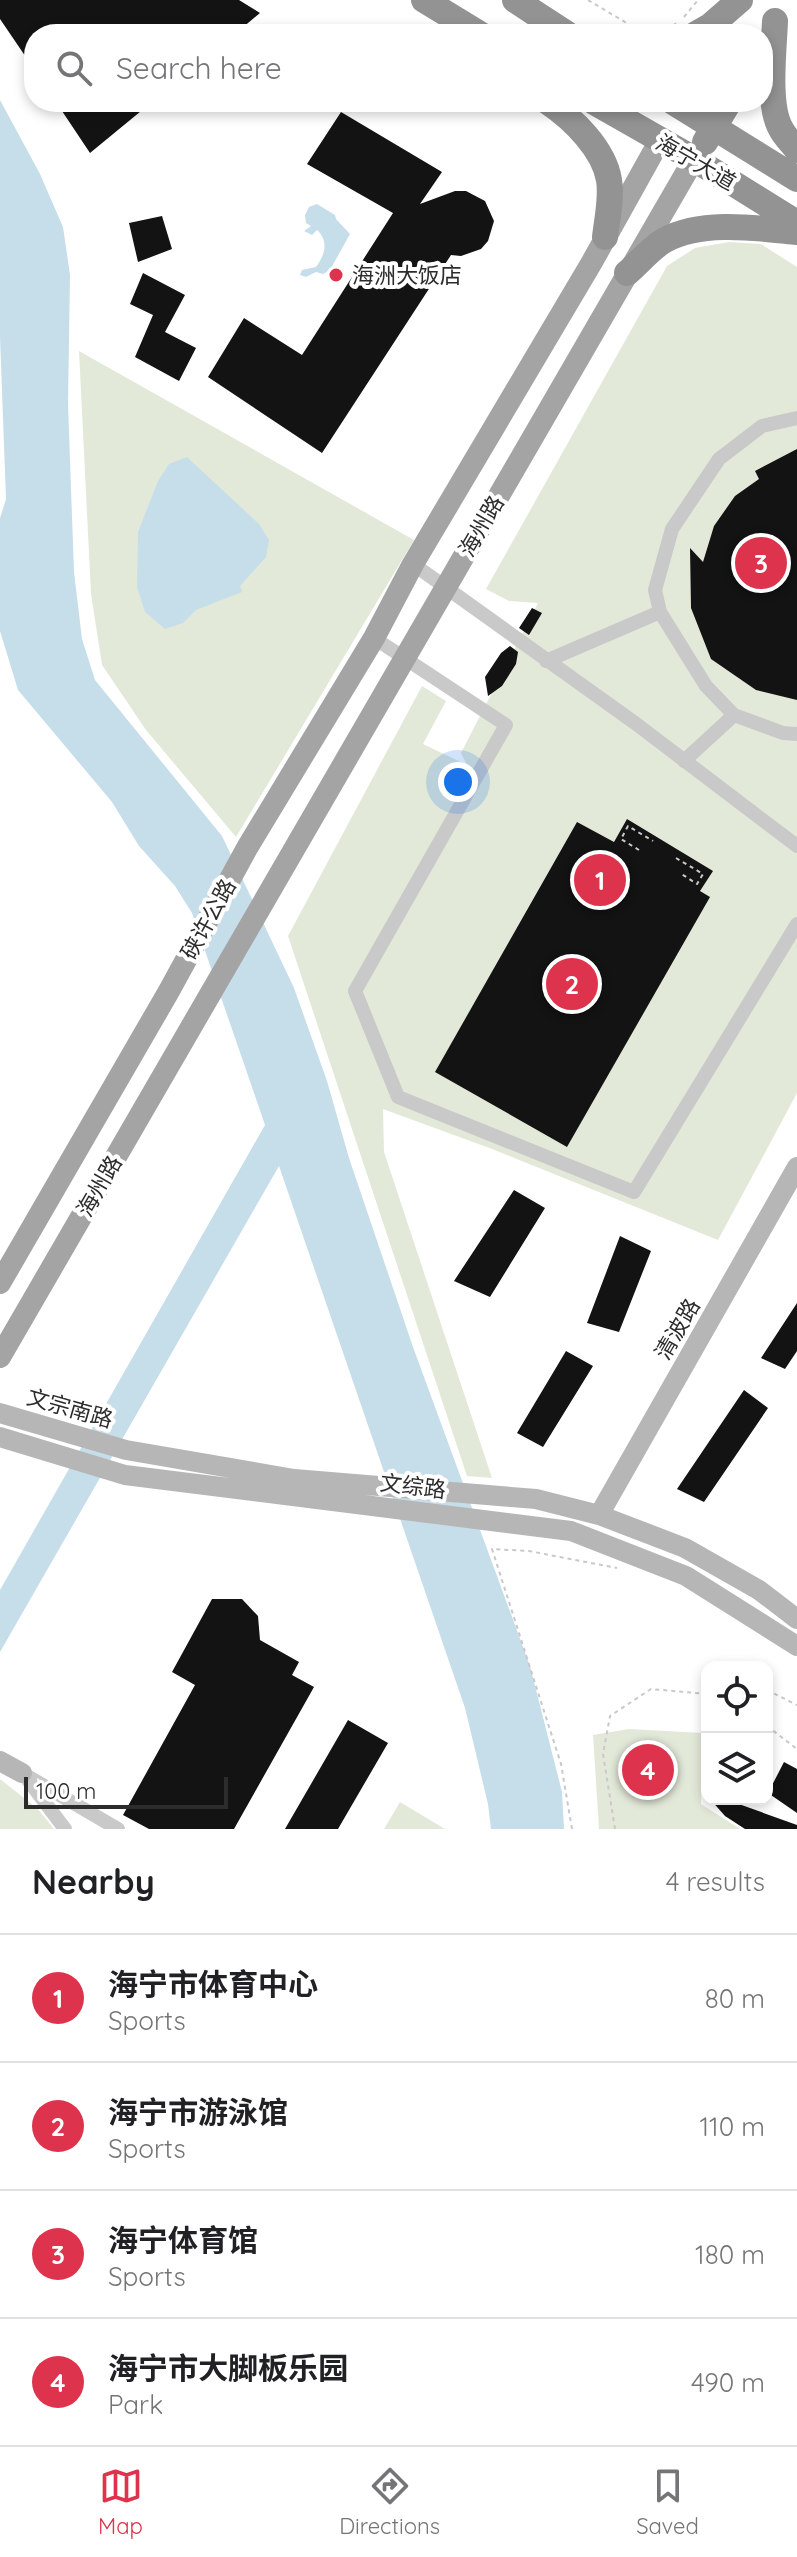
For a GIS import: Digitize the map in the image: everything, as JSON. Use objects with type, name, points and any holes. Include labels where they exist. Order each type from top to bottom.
[{"type":"highway","points":[[515,0],[552,24]]},
{"type":"highway","points":[[712,24],[740,0]]},
{"type":"highway","points":[[727,24],[740,0]]},
{"type":"highway","points":[[435,7],[455,24]]},
{"type":"highway","points":[[435,7],[463,24]]},
{"type":"highway","points":[[775,21],[773,73],[776,116],[780,128],[797,150]]},
{"type":"highway","points":[[562,112],[600,154],[610,181],[605,237]]},
{"type":"highway","name":"海宁大道","points":[[611,112],[797,223]]},
{"type":"highway","points":[[660,140],[674,112]]},
{"type":"highway","name":"海宁大道","points":[[692,112],[797,179]]},
{"type":"highway","points":[[694,159],[723,112]]},
{"type":"highway","points":[[627,273],[664,241],[691,231],[759,228],[797,232]]},
{"type":"main road","name":"海州路","points":[[247,848],[374,638],[413,564],[660,140]]},
{"type":"main road","name":"海州路","points":[[269,894],[694,159]]},
{"type":"main road","name":"硖许公路","points":[[169,991],[247,848]]},
{"type":"main road","name":"硖许公路","points":[[198,1015],[269,894]]},
{"type":"main road","name":"海州路","points":[[0,1283],[169,991]]},
{"type":"main road","name":"海州路","points":[[0,1357],[198,1015]]},
{"type":"main road","name":"清波路","points":[[599,1515],[797,1167]]},
{"type":"main road","name":"文宗南路","points":[[0,1413],[126,1450],[294,1479],[536,1499],[599,1515],[685,1548],[759,1590],[797,1619]]},
{"type":"main road","name":"文综路","points":[[0,1437],[125,1475],[571,1531],[686,1576],[797,1646]]},
{"type":"main road","points":[[0,1761],[22,1773]]},
{"type":"street","points":[[797,418],[762,426],[719,459],[672,529],[655,590],[660,612],[706,686],[734,715],[783,733],[797,734]]},
{"type":"street","points":[[413,564],[797,846]]},
{"type":"street","points":[[546,661],[660,612]]},
{"type":"street","points":[[374,638],[506,725],[355,991],[398,1097],[634,1192],[797,924]]},
{"type":"street","points":[[684,761],[734,715]]},
{"type":"street","points":[[22,1773],[65,1829]]},
{"type":"street","points":[[22,1773],[118,1829]]},
{"type":"path","points":[[588,0],[628,24]]},
{"type":"path","points":[[677,24],[698,0]]},
{"type":"path","points":[[639,850],[621,839],[628,826],[653,841]]},
{"type":"path","points":[[676,858],[703,874],[697,884],[680,873]]},
{"type":"path","points":[[572,1829],[561,1764],[543,1700],[492,1549],[529,1551],[623,1570]]},
{"type":"path","points":[[615,1829],[603,1754],[610,1716],[651,1689],[701,1693]]},
{"type":"path","points":[[773,1693],[797,1705]]},
{"type":"path","points":[[773,1731],[797,1749]]},
{"type":"green space","points":[[729,242],[761,244],[797,267],[797,1093],[718,1240],[492,1149],[383,1109],[384,1152],[492,1478],[467,1476],[288,936],[422,686],[446,701],[423,744],[467,765],[461,753],[538,603],[509,601],[486,589],[667,266],[695,248]]},
{"type":"green space","points":[[79,351],[414,540],[236,837],[146,730],[102,665],[91,594]]},
{"type":"green space","points":[[629,1729],[701,1733],[701,1805],[740,1829],[599,1829],[593,1735]]},
{"type":"green space","points":[[0,1779],[38,1809],[54,1829],[0,1829]]},
{"type":"green space","points":[[400,1802],[445,1829],[384,1829]]},
{"type":"water","points":[[0,100],[40,174],[63,227],[70,275],[68,404],[74,572],[82,639],[95,680],[222,836],[294,988],[413,1347],[530,1666],[562,1792],[564,1829],[491,1829],[465,1708],[279,1166],[0,1652],[0,1590],[265,1125],[192,913],[175,886],[139,846],[112,802],[18,690],[0,631],[0,518],[6,499],[0,337]]},
{"type":"water","points":[[317,204],[335,215],[350,234],[330,270],[306,277],[300,275],[302,270],[316,267],[324,248],[317,230],[312,235],[304,231],[311,226],[306,223],[305,215],[309,207]]},
{"type":"water","points":[[187,457],[259,524],[269,540],[266,557],[240,586],[242,592],[196,610],[183,623],[165,629],[145,612],[137,587],[138,532],[158,481],[169,464]]},
{"type":"building","points":[[0,0],[239,0],[260,13],[247,24],[24,24],[24,54],[0,19]]},
{"type":"building","points":[[63,112],[140,112],[90,153]]},
{"type":"building","points":[[341,112],[442,172],[420,204],[455,191],[466,191],[485,201],[494,221],[488,241],[481,249],[461,256],[451,255],[322,453],[208,377],[244,318],[302,355],[393,213],[307,164]]},
{"type":"building","points":[[162,216],[172,249],[138,262],[129,223]]},
{"type":"building","points":[[143,273],[185,295],[165,332],[196,348],[179,381],[135,357],[153,315],[130,304]]},
{"type":"building","points":[[797,449],[797,700],[756,690],[711,659],[691,608],[690,548],[703,562],[714,526],[735,496],[759,479],[755,471]]},
{"type":"building","points":[[532,608],[542,613],[529,635],[519,628]]},
{"type":"building","points":[[510,646],[518,652],[516,664],[502,686],[488,696],[485,677],[501,653]]},
{"type":"building","points":[[627,819],[713,871],[700,891],[710,897],[567,1147],[435,1072],[577,822],[614,842]]},
{"type":"building","points":[[514,1190],[545,1208],[490,1297],[454,1281]]},
{"type":"building","points":[[620,1236],[651,1251],[619,1332],[587,1323]]},
{"type":"building","points":[[797,1303],[797,1351],[785,1369],[761,1358]]},
{"type":"building","points":[[566,1351],[593,1366],[543,1447],[517,1433]]},
{"type":"building","points":[[744,1390],[768,1408],[704,1502],[677,1489]]},
{"type":"building","points":[[212,1599],[242,1599],[258,1616],[260,1640],[299,1662],[292,1675],[314,1687],[234,1829],[149,1829],[123,1815],[195,1685],[172,1672]]},
{"type":"building","points":[[348,1720],[388,1743],[338,1829],[285,1829]]},
{"type":"building","points":[[784,1762],[797,1769],[797,1813],[773,1796],[773,1783]]},
{"type":"building","points":[[715,1805],[742,1805],[797,1825],[797,1829],[745,1829],[725,1816]]},
{"type":"place","name":"海洲大饭店","points":[[336,275]]},
{"type":"place","name":"海宁体育馆","points":[[761,563]]},
{"type":"place","name":"海宁市体育中心","points":[[600,880]]},
{"type":"place","name":"海宁市游泳馆","points":[[572,984]]},
{"type":"place","name":"海宁市大脚板乐园","points":[[648,1770]]}]
